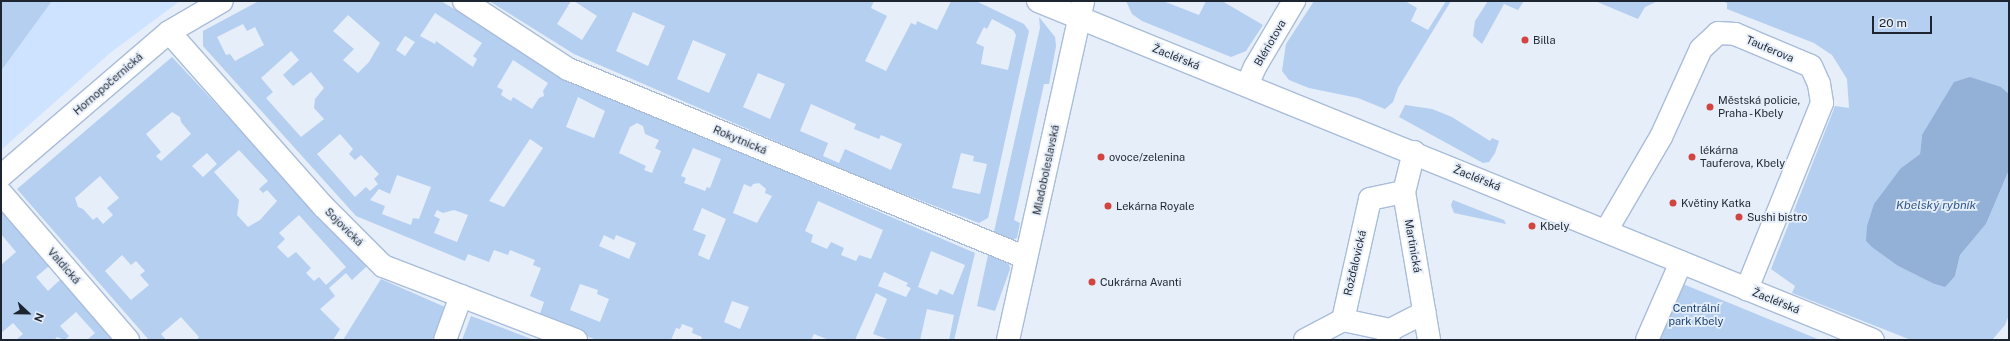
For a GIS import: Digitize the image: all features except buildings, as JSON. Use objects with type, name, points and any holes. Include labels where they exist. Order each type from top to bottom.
[{"type":"street","name":"Hornopočernická","points":[[1,176],[169,32],[222,1]]},
{"type":"street","name":"Rokytnická","points":[[464,1],[568,69],[1026,258]]},
{"type":"street","points":[[1038,1],[1082,9]]},
{"type":"street","name":"Blériotova","points":[[1248,85],[1255,67],[1294,1]]},
{"type":"street","name":"Mladoboleslavská","points":[[1008,340],[1082,9]]},
{"type":"street","name":"Žacléřská","points":[[1082,9],[1248,85],[1873,340]]},
{"type":"street","name":"Sojovická","points":[[169,32],[324,207],[383,266],[576,340]]},
{"type":"street","name":"Tauferova","points":[[1606,231],[1662,137],[1701,49],[1718,33],[1735,34],[1811,66],[1819,84],[1822,103],[1747,289]]},
{"type":"street","name":"Martinická","points":[[1414,152],[1404,192],[1429,340]]},
{"type":"street","name":"Rožďalovická","points":[[1343,320],[1370,199],[1404,192]]},
{"type":"street","name":"Valdická","points":[[1,193],[128,340]]},
{"type":"street","points":[[1647,340],[1681,262]]},
{"type":"street","points":[[445,340],[461,296]]},
{"type":"street","points":[[1305,340],[1343,320],[1388,335],[1425,312]]},
{"type":"shaded area","points":[[52,1],[180,1],[110,53],[1,150],[1,71]]},
{"type":"green space","points":[[1,1],[52,1],[1,71]]},
{"type":"green space","points":[[259,1],[441,1],[565,77],[975,253],[954,340],[949,340],[954,315],[927,309],[920,340],[890,340],[873,334],[887,299],[876,293],[855,340],[829,340],[814,334],[811,340],[701,340],[702,337],[692,333],[693,328],[682,324],[680,329],[676,328],[671,340],[597,340],[538,319],[544,302],[530,296],[541,268],[533,265],[535,260],[510,250],[508,255],[494,250],[489,262],[468,254],[465,261],[356,216],[203,46],[203,31]],"holes":[[[435,13],[482,43],[473,56],[477,59],[473,67],[436,41],[435,44],[420,36]],[[348,15],[380,43],[369,62],[358,73],[343,60],[354,49],[333,31]],[[243,24],[247,31],[255,27],[264,45],[235,61],[230,54],[226,55],[217,37]],[[405,36],[415,42],[405,56],[396,50]],[[291,51],[299,60],[283,75],[293,86],[311,72],[324,88],[315,99],[314,108],[324,119],[301,137],[266,98],[273,92],[261,78]],[[513,60],[548,83],[543,91],[544,96],[539,98],[532,109],[513,97],[511,101],[501,95],[503,90],[497,87]],[[578,97],[605,111],[594,138],[566,127]],[[637,123],[643,126],[645,134],[659,140],[655,148],[661,151],[652,173],[644,170],[646,166],[619,153],[630,127]],[[340,134],[353,149],[349,154],[355,160],[361,155],[379,174],[374,179],[378,184],[370,191],[366,187],[355,197],[317,154]],[[530,139],[543,148],[504,207],[489,201]],[[693,148],[721,159],[710,188],[707,187],[705,191],[684,183],[686,178],[681,176]],[[397,175],[431,187],[419,219],[413,218],[411,225],[382,214],[385,206],[370,200],[379,189],[390,194]],[[759,183],[766,189],[765,193],[772,196],[757,223],[733,213],[744,184],[751,187],[753,184]],[[818,201],[883,230],[871,259],[859,255],[856,261],[841,255],[844,248],[831,242],[827,249],[811,242],[813,235],[805,231]],[[702,208],[726,219],[709,260],[698,255],[706,235],[693,230]],[[437,210],[443,213],[454,210],[468,215],[457,242],[434,233],[440,219],[434,216]],[[604,235],[614,240],[616,235],[636,243],[629,259],[599,246]],[[931,251],[965,265],[953,295],[940,289],[937,295],[918,287]],[[884,272],[908,283],[906,286],[911,288],[906,297],[878,286]],[[580,284],[598,290],[597,294],[609,299],[600,322],[570,310]],[[732,301],[749,307],[740,329],[724,322]]]},
{"type":"green space","points":[[489,1],[571,1],[557,24],[582,40],[597,16],[574,1],[874,1],[871,8],[887,16],[865,61],[886,71],[911,23],[916,25],[917,21],[937,30],[951,1],[976,1],[1024,24],[1029,31],[988,218],[979,223],[852,174],[574,54]],"holes":[[[633,12],[665,26],[648,66],[616,51]],[[992,19],[1013,30],[1016,35],[1008,70],[981,64],[984,47],[976,43],[984,27],[987,29]],[[693,40],[726,54],[709,93],[677,79]],[[758,73],[785,84],[770,119],[743,107]],[[811,104],[856,124],[854,129],[879,139],[881,135],[902,144],[891,170],[845,149],[839,163],[823,156],[828,143],[800,131]],[[961,153],[974,156],[973,161],[987,164],[980,194],[952,188]]]},
{"type":"green space","points":[[1126,1],[1163,1],[1199,15],[1206,1],[1222,1],[1263,25],[1246,51],[1231,57],[1142,21],[1132,14]]},
{"type":"green space","points":[[1314,1],[1405,1],[1417,8],[1411,21],[1428,30],[1446,1],[1451,1],[1398,88],[1393,102],[1385,109],[1358,98],[1309,88],[1289,80],[1282,71],[1286,44]]},
{"type":"green space","points":[[1488,1],[1524,1],[1518,10],[1504,4],[1482,44],[1473,36],[1475,21]]},
{"type":"green space","points":[[1595,1],[1658,1],[1645,7],[1638,19]]},
{"type":"green space","points":[[1722,1],[2009,1],[2009,94],[2001,87],[1922,135],[1920,154],[1901,168],[1866,241],[1898,266],[1932,283],[1955,276],[1960,255],[1986,224],[2009,170],[2009,315],[2005,325],[1992,340],[1911,340],[1792,293],[1795,286],[1771,269],[1835,106],[1849,108],[1847,79],[1832,55],[1814,43],[1727,9],[1727,3]]},
{"type":"green space","points":[[1039,17],[1055,37],[1056,46],[1049,84],[1044,84],[1014,220],[1020,223],[1017,238],[1008,242],[993,236],[1040,28]]},
{"type":"green space","points":[[172,57],[367,266],[352,280],[346,273],[329,288],[335,296],[320,309],[340,329],[333,340],[196,340],[199,337],[181,317],[161,334],[166,340],[149,340],[17,189]],"holes":[[[172,112],[180,117],[181,122],[191,134],[161,161],[156,156],[161,152],[146,134]],[[239,150],[268,181],[259,189],[263,193],[267,190],[277,201],[260,220],[248,227],[237,215],[239,200],[214,172]],[[207,153],[217,164],[203,177],[192,166]],[[100,176],[119,198],[107,208],[113,215],[103,224],[97,217],[93,220],[83,209],[78,207],[75,198]],[[299,215],[346,267],[326,285],[319,277],[314,281],[306,273],[311,268],[296,252],[288,258],[277,247],[285,239],[279,233]],[[122,255],[131,265],[136,261],[145,271],[140,275],[149,285],[131,300],[105,271]]]},
{"type":"green space","points":[[1405,105],[1432,109],[1452,117],[1490,141],[1492,138],[1499,141],[1495,153],[1489,162],[1483,163],[1399,117]]},
{"type":"green space","points":[[1453,200],[1504,220],[1506,224],[1454,213],[1451,205]]},
{"type":"green space","points":[[1,210],[115,340],[87,340],[95,333],[76,312],[60,326],[69,336],[65,340],[57,337],[54,340],[16,340],[23,334],[13,323],[1,333],[1,265],[16,252],[1,234]],"holes":[[[49,266],[61,279],[48,291],[36,277]]]},
{"type":"green space","points":[[988,255],[1009,264],[1010,269],[995,311],[977,306]]},
{"type":"green space","points":[[381,279],[445,307],[432,340],[343,340]]},
{"type":"green space","name":"Centrální park Kbely","points":[[1683,284],[1820,340],[1659,340]]},
{"type":"green space","points":[[471,316],[534,340],[462,340]]},
{"type":"water","name":"Kbelský rybník","points":[[1970,77],[2001,87],[2009,94],[2009,170],[1986,224],[1960,255],[1955,276],[1945,287],[1932,283],[1898,266],[1872,247],[1866,241],[1867,226],[1874,204],[1901,168],[1920,154],[1922,135],[1954,82]]},
{"type":"place","name":"Billa","points":[[1525,40]]},
{"type":"place","name":"Městská policie, Praha - Kbely","points":[[1710,107]]},
{"type":"place","name":"ovoce/zelenina","points":[[1101,157]]},
{"type":"place","name":"lékárna Tauferova, Kbely","points":[[1692,157]]},
{"type":"place","name":"Květiny Katka","points":[[1673,203]]},
{"type":"place","name":"Lekárna Royale","points":[[1108,206]]},
{"type":"place","name":"Sushi bistro","points":[[1739,217]]},
{"type":"place","name":"Kbely","points":[[1532,226]]},
{"type":"place","name":"Cukrárna Avanti","points":[[1092,282]]}]
